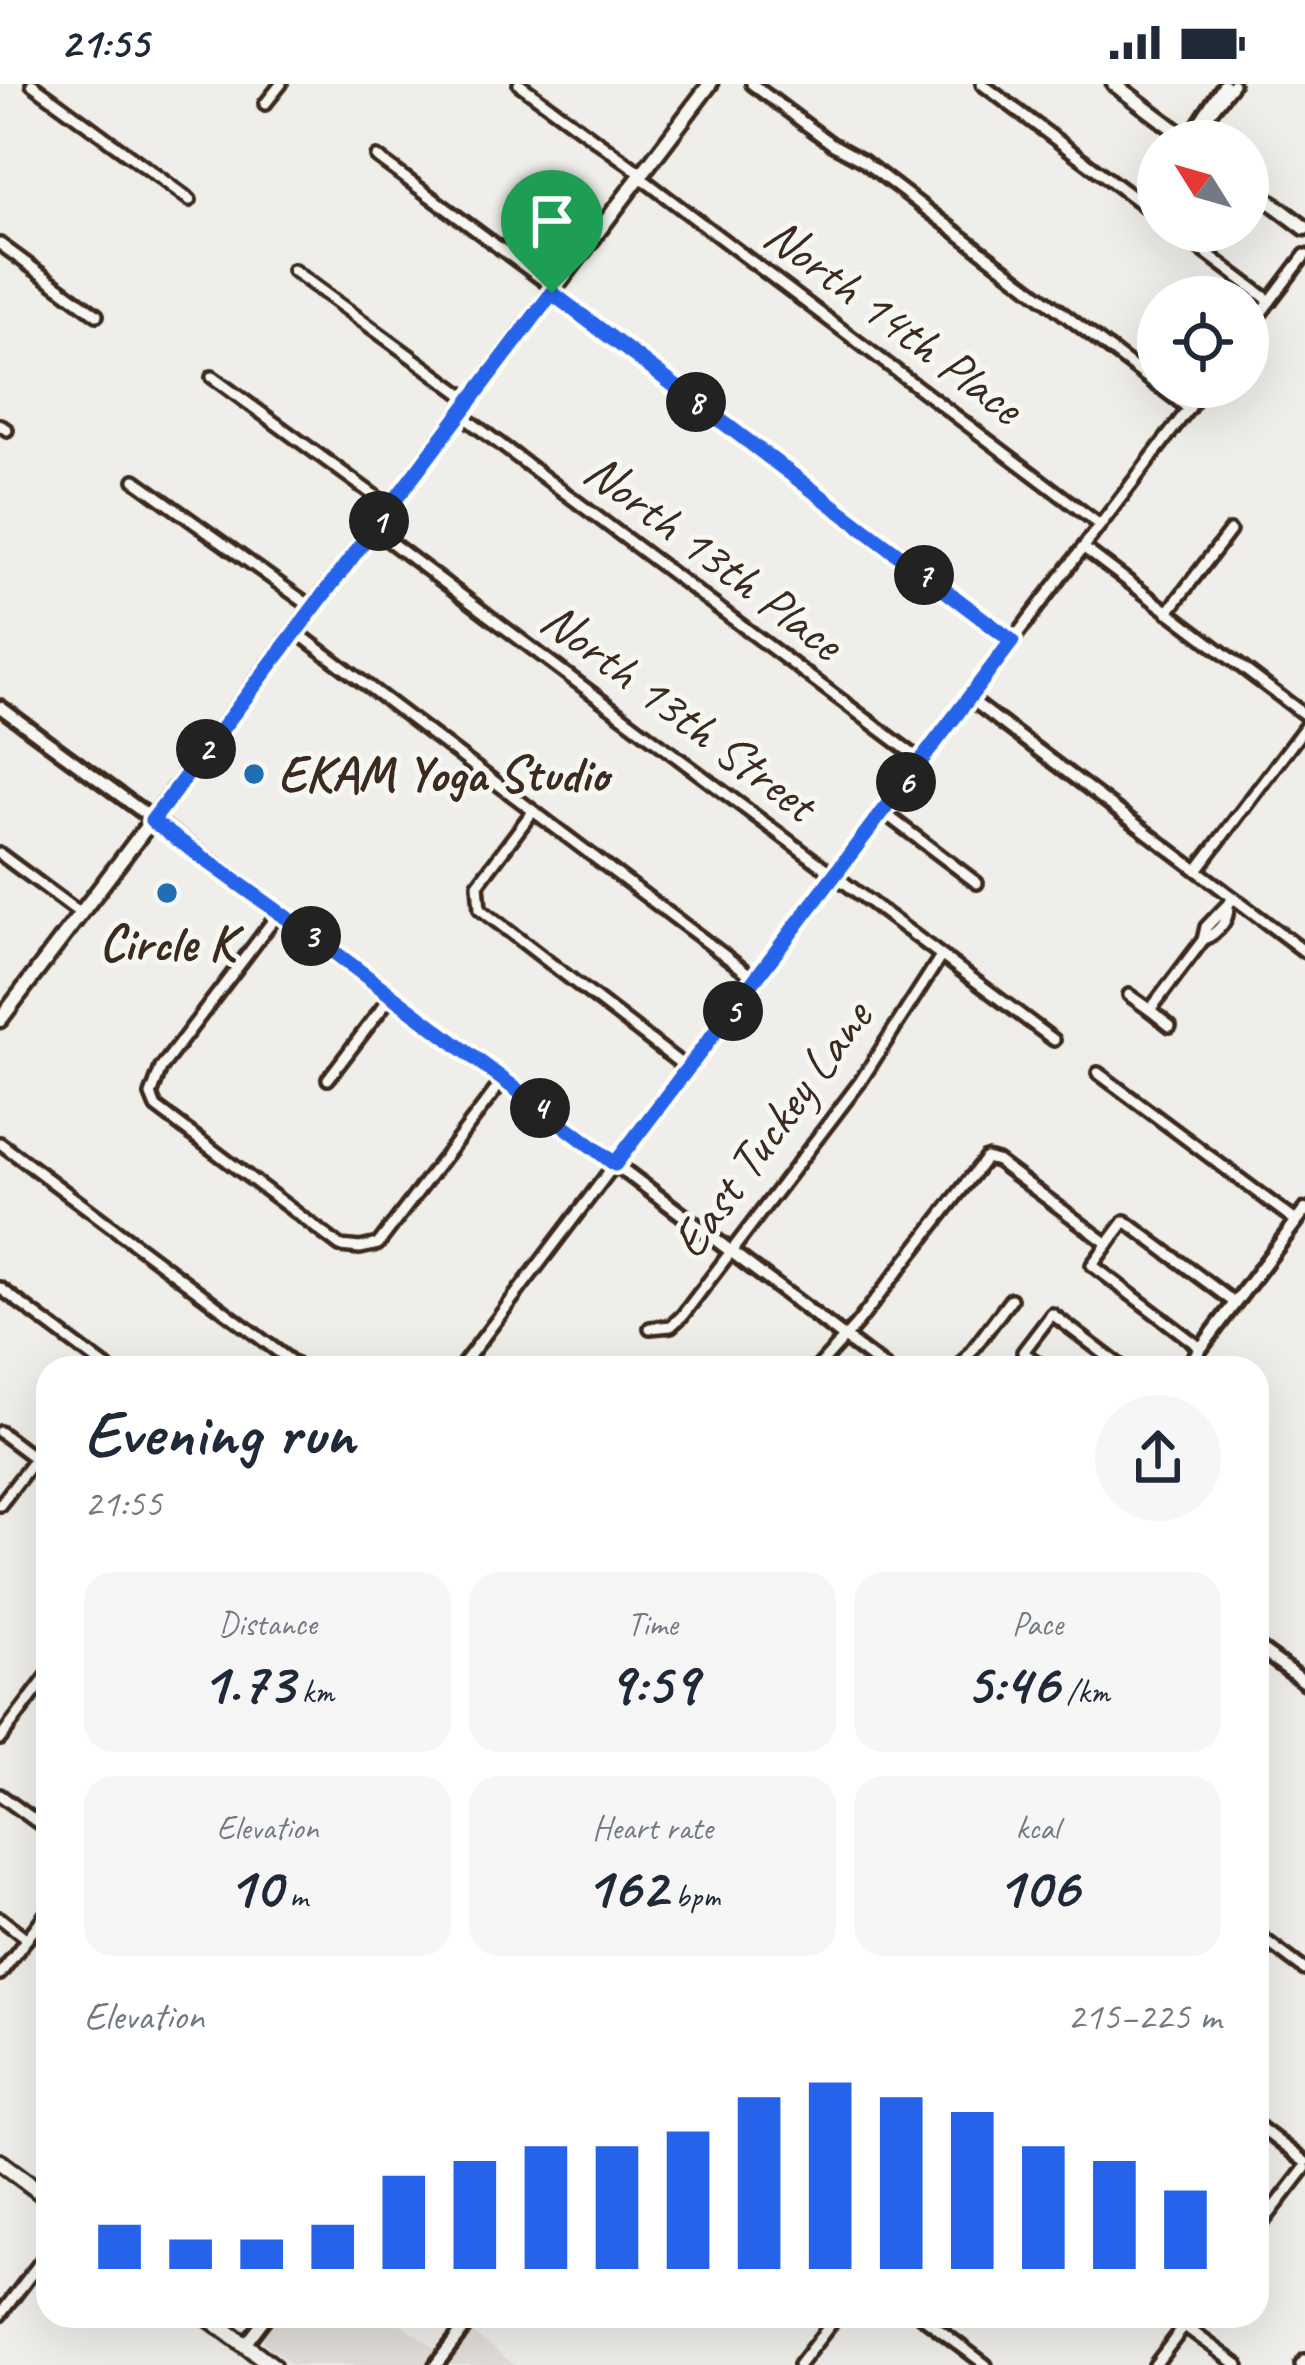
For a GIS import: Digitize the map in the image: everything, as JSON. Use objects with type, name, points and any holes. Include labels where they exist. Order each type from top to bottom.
[{"type":"main road","points":[[0,1020],[6,1000],[81,914],[710,84]]},
{"type":"main road","points":[[1114,84],[1162,120]]},
{"type":"main road","points":[[1269,201],[1305,228]]},
{"type":"main road","points":[[0,2162],[36,2189]]},
{"type":"main road","points":[[222,2328],[272,2365]]},
{"type":"street","points":[[32,84],[190,200]]},
{"type":"street","points":[[265,104],[280,84]]},
{"type":"street","name":"North 14th Place","points":[[519,84],[1100,525]]},
{"type":"street","points":[[752,84],[832,144],[863,161],[1137,369]]},
{"type":"street","points":[[982,84],[1137,200]]},
{"type":"street","points":[[1133,98],[1143,84]]},
{"type":"street","points":[[1199,120],[1224,84]]},
{"type":"street","points":[[1206,120],[1234,84]]},
{"type":"street","points":[[377,157],[1012,641]]},
{"type":"street","points":[[0,244],[97,315]]},
{"type":"street","points":[[1205,252],[1270,302],[1305,255]]},
{"type":"street","points":[[292,270],[470,400]]},
{"type":"street","points":[[212,376],[390,507]]},
{"type":"street","points":[[469,1356],[1189,409]]},
{"type":"street","name":"North 13th Place","points":[[460,414],[922,761]]},
{"type":"street","points":[[135,479],[313,608]]},
{"type":"street","name":"North 13th Street","points":[[373,529],[1054,1040]]},
{"type":"street","points":[[1168,612],[1230,531]]},
{"type":"street","points":[[1084,548],[1305,715]]},
{"type":"street","points":[[296,632],[757,980]]},
{"type":"street","points":[[969,698],[1197,870],[1231,903],[1305,952]]},
{"type":"street","points":[[0,707],[870,1356]]},
{"type":"street","points":[[1197,870],[1305,727]]},
{"type":"street","points":[[533,811],[478,884],[480,909],[689,1070]]},
{"type":"street","points":[[883,812],[976,883]]},
{"type":"street","points":[[0,854],[81,914]]},
{"type":"street","points":[[1150,1010],[1231,903]]},
{"type":"street","points":[[278,914],[161,1068],[151,1095],[156,1107],[340,1246],[369,1248],[383,1237],[504,1079]]},
{"type":"street","name":"East Tuckey Lane","points":[[650,1328],[670,1326],[682,1316],[860,1082],[940,956]]},
{"type":"street","points":[[328,1079],[392,995]]},
{"type":"street","points":[[1129,995],[1170,1026]]},
{"type":"street","points":[[1098,1073],[1302,1216],[1195,1356]]},
{"type":"street","points":[[0,1143],[284,1356]]},
{"type":"street","points":[[827,1356],[986,1158],[998,1161],[1108,1244]]},
{"type":"street","points":[[1201,1348],[1092,1265],[1125,1221],[1235,1303]]},
{"type":"street","points":[[0,1288],[91,1356]]},
{"type":"street","points":[[968,1356],[1011,1299]]},
{"type":"street","points":[[1028,1356],[1023,1352],[1052,1314],[1107,1356]]},
{"type":"street","points":[[0,1432],[35,1459],[0,1505]]},
{"type":"street","points":[[1269,1655],[1305,1682]]},
{"type":"street","points":[[0,1739],[36,1691]]},
{"type":"street","points":[[0,1796],[36,1822]]},
{"type":"street","points":[[0,1918],[27,1939]]},
{"type":"street","points":[[0,1974],[36,1927]]},
{"type":"street","points":[[1269,1943],[1305,1970]]},
{"type":"street","points":[[1269,2135],[1305,2165],[1269,2214]]},
{"type":"street","points":[[0,2315],[36,2268]]},
{"type":"street","points":[[245,2345],[258,2328]]},
{"type":"street","points":[[436,2365],[464,2328]]},
{"type":"street","points":[[799,2365],[828,2328]]},
{"type":"street","points":[[936,2328],[978,2362]]},
{"type":"street","points":[[1155,2365],[1183,2328]]},
{"type":"street","points":[[1196,2328],[1238,2365]]},
{"type":"shaded area","points":[[267,2328],[407,2328],[437,2350],[426,2365],[293,2365],[263,2341]]},
{"type":"shaded area","points":[[470,2331],[515,2365],[445,2365]]},
{"type":"place","name":"EKAM Yoga Studio","points":[[254,774]]},
{"type":"place","name":"Circle K","points":[[167,893]]},
{"type":"route","points":[[552,293],[1012,641],[615,1164],[152,821],[552,293]]}]
